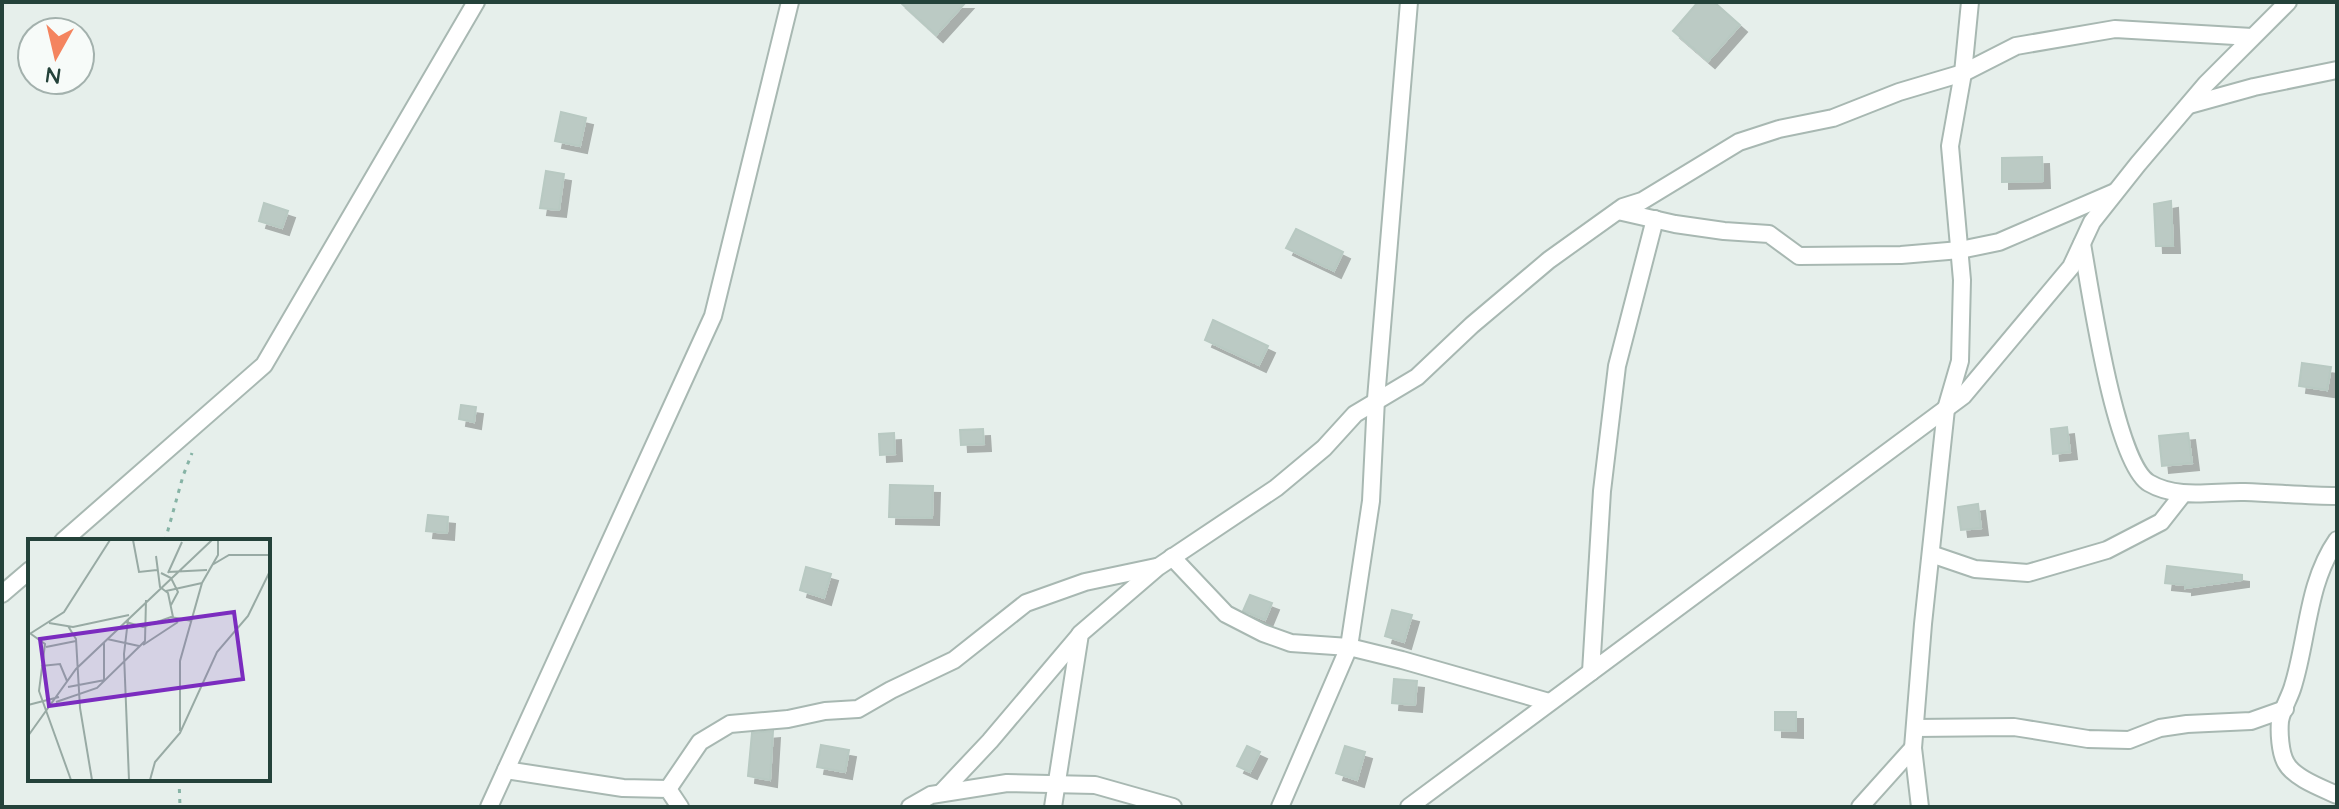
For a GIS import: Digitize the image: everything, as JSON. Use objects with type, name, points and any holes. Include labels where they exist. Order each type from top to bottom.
[{"type":"street","points":[[65,539],[264,365],[476,2]]},
{"type":"street","points":[[489,807],[713,316],[790,2]]},
{"type":"street","points":[[1280,807],[1349,647],[1371,501],[1376,399],[1409,2]]},
{"type":"street","points":[[1920,807],[1913,748],[1946,409],[1960,361],[1962,280],[1950,146],[1963,73],[1970,2]]},
{"type":"street","points":[[1409,807],[1963,396],[2071,267],[2092,222],[2116,191],[2187,106],[2288,2]]},
{"type":"street","points":[[941,793],[990,741],[1080,634],[1165,562],[1276,488],[1324,448],[1355,414],[1417,377],[1472,325],[1549,260],[1623,207],[1642,201],[1739,142],[1779,129],[1833,118],[1899,92],[1963,73],[2016,46],[2115,29],[2252,37]]},
{"type":"street","points":[[2187,106],[2254,87],[2337,70]]},
{"type":"street","points":[[1618,211],[1724,231],[1769,234],[1799,256],[1901,255],[1960,250],[1999,242],[2116,191]]},
{"type":"street","points":[[1591,672],[1602,491],[1617,366],[1655,219]]},
{"type":"street","points":[[2082,244],[2110,396],[2131,459],[2147,482],[2183,494],[2242,492],[2337,496]]},
{"type":"street","points":[[1931,554],[1975,569],[2028,573],[2107,550],[2161,522],[2183,494]]},
{"type":"street","points":[[2337,540],[2327,555],[2315,591],[2294,685],[2280,721],[2286,764],[2308,782],[2337,795]]},
{"type":"street","points":[[668,789],[700,742],[730,724],[858,709],[954,660],[1026,603],[1085,582],[1165,562]]},
{"type":"street","points":[[1165,562],[1226,614],[1263,633],[1291,643],[1349,647],[1549,702]]},
{"type":"street","points":[[2,594],[28,572]]},
{"type":"street","points":[[1053,807],[1080,634]]},
{"type":"street","points":[[1915,728],[2014,727],[2088,739],[2129,740],[2160,728],[2251,721],[2285,709]]},
{"type":"street","points":[[1860,807],[1913,748]]},
{"type":"street","points":[[506,770],[623,788],[668,789]]},
{"type":"street","points":[[910,807],[931,795],[1007,783],[1095,785],[1173,807]]},
{"type":"street","points":[[668,789],[680,807]]},
{"type":"path","points":[[166,539],[192,452]]},
{"type":"path","points":[[179,781],[180,807]]},
{"type":"building","points":[[900,2],[966,2],[936,35]]},
{"type":"building","points":[[1698,2],[1714,2],[1740,25],[1708,61],[1673,31]]},
{"type":"building","points":[[561,112],[586,118],[580,146],[555,141]]},
{"type":"building","points":[[2042,157],[2043,181],[2002,182],[2002,158]]},
{"type":"building","points":[[546,171],[564,174],[559,210],[540,208]]},
{"type":"building","points":[[2171,201],[2173,246],[2156,246],[2154,204]]},
{"type":"building","points":[[264,203],[288,211],[282,228],[259,221]]},
{"type":"building","points":[[1296,229],[1343,252],[1334,271],[1286,248]]},
{"type":"building","points":[[1213,320],[1268,346],[1259,365],[1205,340]]},
{"type":"building","points":[[2302,363],[2331,367],[2327,390],[2299,386]]},
{"type":"building","points":[[461,405],[476,407],[474,422],[459,419]]},
{"type":"building","points":[[2067,427],[2070,452],[2053,454],[2051,429]]},
{"type":"building","points":[[983,429],[984,444],[961,445],[960,430]]},
{"type":"building","points":[[894,433],[895,454],[880,455],[879,434]]},
{"type":"building","points":[[2188,433],[2192,463],[2162,466],[2159,436]]},
{"type":"building","points":[[890,485],[933,486],[932,518],[889,517]]},
{"type":"building","points":[[1978,504],[1981,528],[1961,530],[1958,507]]},
{"type":"building","points":[[428,515],[448,517],[447,533],[426,531]]},
{"type":"building","points":[[2167,566],[2242,575],[2242,580],[2185,588],[2185,585],[2165,583]]},
{"type":"building","points":[[806,567],[831,574],[824,598],[800,590]]},
{"type":"building","points":[[1250,595],[1272,603],[1265,620],[1243,611]]},
{"type":"building","points":[[1392,610],[1412,615],[1404,642],[1385,636]]},
{"type":"building","points":[[1394,679],[1417,681],[1415,705],[1392,703]]},
{"type":"building","points":[[1775,712],[1796,712],[1796,731],[1775,730]]},
{"type":"building","points":[[773,731],[770,780],[748,776],[752,733]]},
{"type":"building","points":[[821,745],[849,750],[845,772],[817,767]]},
{"type":"building","points":[[1247,746],[1260,752],[1250,772],[1237,766]]},
{"type":"building","points":[[1345,746],[1365,752],[1357,780],[1336,773]]}]
